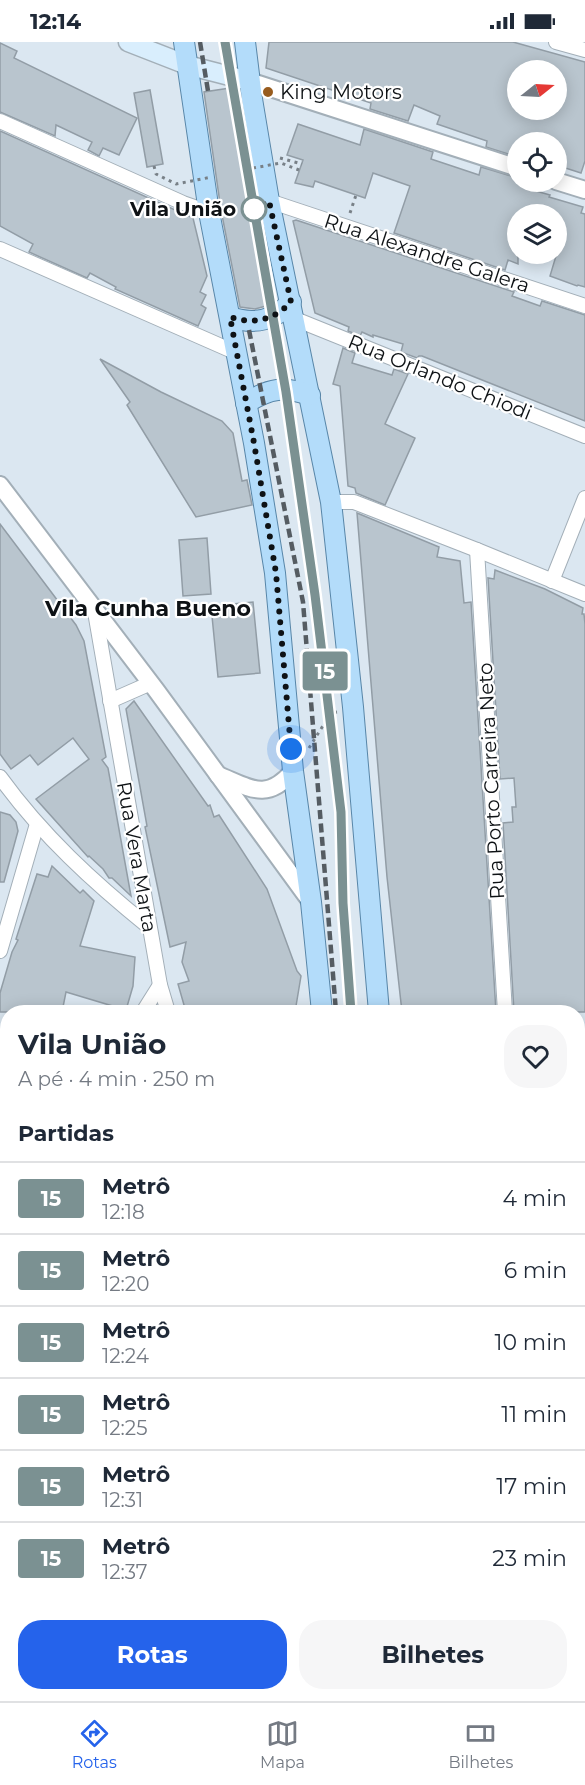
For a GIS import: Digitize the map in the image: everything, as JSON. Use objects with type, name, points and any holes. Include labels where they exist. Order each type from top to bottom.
[{"type":"main road","points":[[128,42],[157,55],[249,81]]},
{"type":"main road","points":[[184,42],[209,212],[237,353],[276,573],[293,771],[311,902],[321,1005]]},
{"type":"main road","points":[[245,42],[249,81],[269,201],[331,502],[353,707],[377,1005]]},
{"type":"main road","points":[[230,317],[247,321],[266,320],[293,311]]},
{"type":"main road","points":[[246,403],[268,391],[294,390],[310,395]]},
{"type":"street","points":[[556,42],[585,50]]},
{"type":"street","points":[[249,81],[507,164]]},
{"type":"street","points":[[0,121],[183,204],[209,212]]},
{"type":"street","points":[[567,184],[585,190]]},
{"type":"street","name":"Rua Alexandre Galera","points":[[269,201],[585,306]]},
{"type":"street","points":[[0,249],[237,353]]},
{"type":"street","name":"Rua Orlando Chiodi","points":[[293,311],[585,436]]},
{"type":"street","points":[[0,485],[151,683],[311,902]]},
{"type":"street","points":[[552,581],[585,498]]},
{"type":"street","points":[[331,502],[354,502],[477,549],[585,594]]},
{"type":"street","name":"Rua Porto Carreira Neto","points":[[477,549],[505,1005]]},
{"type":"street","name":"Rua Vera Marta","points":[[95,612],[149,927],[166,1005]]},
{"type":"street","points":[[110,700],[151,683]]},
{"type":"street","points":[[217,775],[257,789],[269,790],[278,787],[293,771]]},
{"type":"street","points":[[0,777],[25,812],[120,903],[149,927]]},
{"type":"street","points":[[0,951],[37,824]]},
{"type":"street","points":[[147,1005],[160,985]]},
{"type":"path","points":[[272,156],[302,164]]},
{"type":"path","points":[[253,168],[281,163],[299,170]]},
{"type":"path","points":[[154,166],[156,174],[176,184],[212,177]]},
{"type":"path","points":[[350,216],[356,195]]},
{"type":"path","points":[[293,771],[331,713],[353,707]]},
{"type":"building","points":[[269,42],[513,42],[585,62],[585,161],[581,173],[567,169],[567,132],[507,132],[507,154],[486,147],[487,141],[437,124],[440,116],[414,105],[408,121],[370,109],[371,103],[266,68]]},
{"type":"building","points":[[0,43],[17,51],[14,58],[137,118],[119,155],[103,148],[99,156],[88,150],[92,142],[56,125],[55,136],[0,112]]},
{"type":"building","name":"Vila União","points":[[230,88],[238,90],[275,301],[255,309],[240,307],[221,210],[204,92]]},
{"type":"building","points":[[150,90],[163,164],[147,167],[134,93]]},
{"type":"building","points":[[298,124],[360,145],[364,129],[433,152],[431,159],[479,175],[481,167],[507,175],[507,192],[540,192],[583,207],[581,213],[585,214],[585,287],[550,276],[554,264],[567,264],[567,204],[507,204],[505,270],[394,233],[410,186],[373,173],[365,198],[315,181],[313,187],[295,183],[303,160],[287,155]]},
{"type":"building","points":[[0,131],[193,218],[207,276],[200,292],[206,295],[201,305],[206,308],[198,326],[115,289],[116,287],[90,273],[87,278],[29,252],[33,244],[0,226]]},
{"type":"building","points":[[296,220],[514,292],[512,296],[540,306],[542,301],[585,315],[585,421],[422,356],[417,358],[401,352],[403,344],[362,332],[360,336],[348,331],[349,327],[315,313],[293,221]]},
{"type":"building","points":[[343,348],[355,353],[352,363],[392,375],[394,369],[408,374],[385,424],[415,438],[385,505],[356,493],[355,488],[348,486],[340,386],[333,384]]},
{"type":"building","points":[[100,359],[222,421],[233,433],[242,481],[247,480],[252,505],[196,517],[127,405],[130,402]]},
{"type":"building","points":[[357,513],[439,547],[437,557],[460,561],[464,603],[471,602],[496,1005],[401,1005],[387,877]]},
{"type":"building","points":[[0,524],[76,625],[84,641],[106,757],[102,760],[108,768],[131,896],[88,857],[36,799],[89,759],[73,738],[38,765],[30,755],[11,769],[0,754]]},
{"type":"building","points":[[207,538],[211,594],[183,596],[179,540]]},
{"type":"building","points":[[495,570],[545,589],[583,608],[585,624],[585,1005],[514,1005],[503,823],[513,822],[512,807],[516,807],[514,778],[500,779],[488,578],[494,579]]},
{"type":"building","points":[[253,602],[260,673],[218,677],[211,606]]},
{"type":"building","points":[[134,701],[208,806],[210,805],[214,817],[219,815],[267,889],[297,971],[301,976],[296,1005],[184,1005],[178,984],[189,981],[182,962],[186,942],[170,947],[145,827],[147,826],[126,709]]},
{"type":"building","points":[[0,812],[10,815],[16,822],[18,831],[4,882],[0,882]]},
{"type":"building","points":[[52,866],[80,893],[83,890],[94,901],[80,946],[135,957],[133,986],[127,1005],[109,1005],[66,992],[63,1005],[0,1005],[0,993],[37,874],[48,877]]},
{"type":"railway","points":[[200,42],[208,91]]},
{"type":"railway","points":[[225,42],[232,87]]},
{"type":"railway","points":[[275,326],[315,595],[341,812],[343,903],[350,1005]]},
{"type":"railway","points":[[249,330],[303,602],[335,1005]]},
{"type":"metro line","name":"15","points":[[225,42],[286,392],[315,595],[341,812],[343,903],[350,1005]]},
{"type":"place","name":"King Motors","points":[[268,92]]},
{"type":"place","name":"Vila União","points":[[254,209]]},
{"type":"district","name":"Vila Cunha Bueno","points":[[148,608]]},
{"type":"route","points":[[254,209],[269,201],[291,302],[276,316],[266,320],[247,321],[230,317],[276,573],[291,749]]}]
